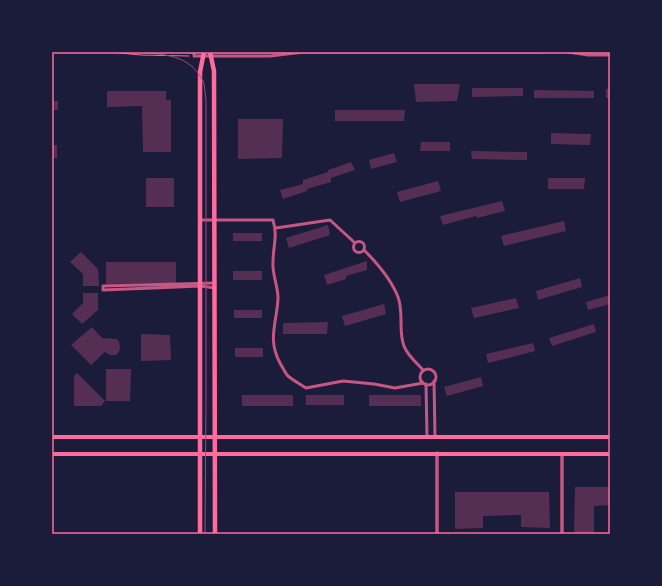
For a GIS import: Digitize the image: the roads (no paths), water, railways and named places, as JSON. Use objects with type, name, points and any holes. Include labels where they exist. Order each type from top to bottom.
[{"type":"main road","points":[[200,534],[200,72],[204,54]]},
{"type":"main road","points":[[210,54],[214,71],[214,534]]},
{"type":"main road","points":[[52,437],[610,437]]},
{"type":"main road","points":[[52,454],[610,454]]},
{"type":"street","points":[[194,54],[270,56],[304,52],[542,52]]},
{"type":"street","points":[[568,52],[588,55],[610,55]]},
{"type":"street","points":[[200,220],[273,220],[276,228],[276,239],[272,262],[278,288],[273,345],[277,357],[287,375],[306,388],[343,381],[395,388],[431,384],[434,381]]},
{"type":"street","points":[[276,228],[330,220],[355,243]]},
{"type":"street","points":[[355,243],[358,241],[364,243],[364,250],[385,274],[392,285],[401,309],[404,346],[423,370]]},
{"type":"street","points":[[355,243],[354,248],[356,251],[361,252],[364,250]]},
{"type":"street","points":[[201,285],[102,290],[103,286],[201,285],[215,285]]},
{"type":"street","points":[[423,370],[420,375],[420,379],[425,384],[426,437]]},
{"type":"street","points":[[423,370],[432,370],[435,375],[435,437]]},
{"type":"street","points":[[437,453],[437,534]]},
{"type":"street","points":[[562,454],[562,534]]},
{"type":"tram line","points":[[139,52],[167,55],[183,61],[197,72],[203,81],[205,88],[205,534]]}]
